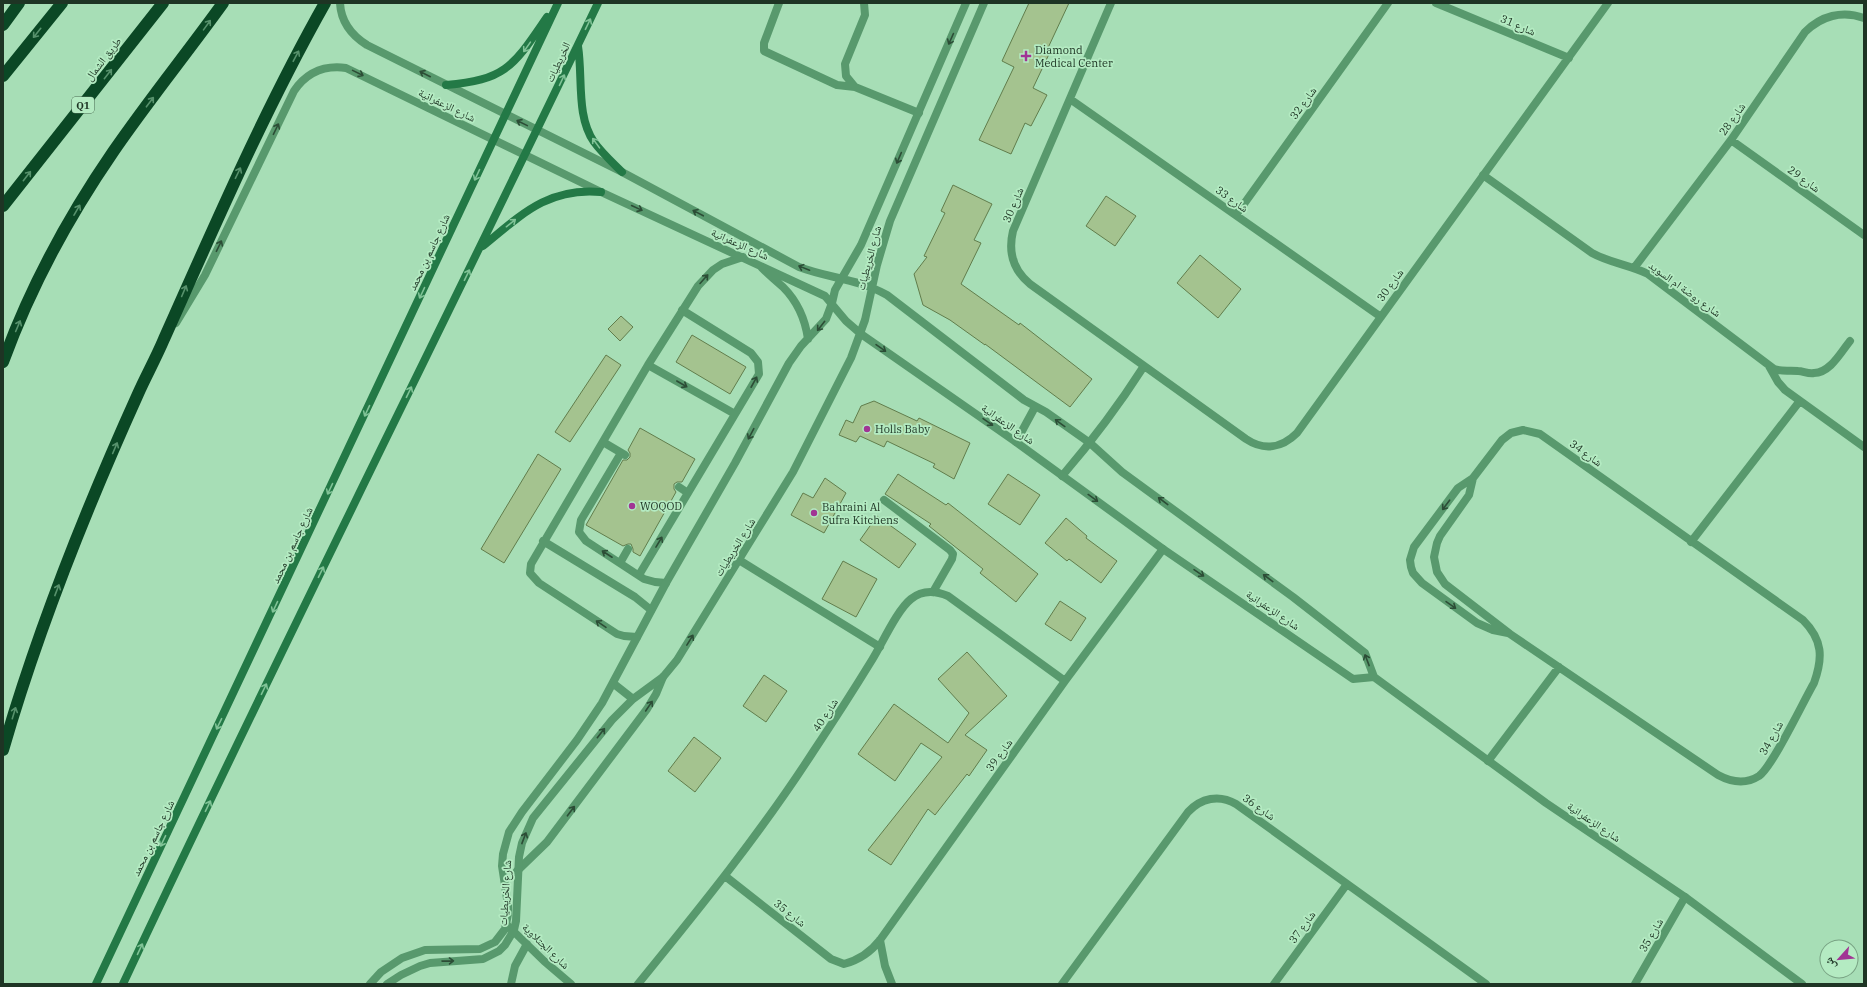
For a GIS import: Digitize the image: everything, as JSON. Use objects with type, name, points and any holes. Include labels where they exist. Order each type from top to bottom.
[{"type":"highway","points":[[3,25],[19,3]]},
{"type":"highway","points":[[3,76],[62,3]]},
{"type":"highway","name":"طريق الشمال","points":[[3,206],[163,3]]},
{"type":"highway","points":[[3,362],[43,272],[91,186],[113,152],[223,3]]},
{"type":"highway","points":[[3,750],[31,659],[63,575],[138,394],[164,340],[231,187],[277,93],[325,3]]},
{"type":"main road","points":[[446,85],[481,81],[509,66],[524,50],[558,3]]},
{"type":"main road","points":[[506,115],[558,3]]},
{"type":"main road","name":"الخريطيات","points":[[538,130],[598,3]]},
{"type":"main road","points":[[578,46],[581,69],[582,107],[585,123],[594,142],[622,172]]},
{"type":"main road","name":"شارع جاسم بن محمد","points":[[96,984],[506,115]]},
{"type":"main road","points":[[123,984],[255,709],[538,130]]},
{"type":"main road","points":[[480,248],[528,209],[549,198],[580,191],[601,192]]},
{"type":"street","name":"شارع الزعفرانية","points":[[340,3],[347,26],[359,40],[622,172],[798,267],[829,277],[841,278],[872,287],[887,295],[1035,407],[1046,412],[1090,443],[1122,472],[1293,597],[1365,653],[1374,677],[1546,803],[1685,897],[1802,984]]},
{"type":"street","points":[[780,3],[764,43],[764,51],[837,85],[855,87],[919,113]]},
{"type":"street","points":[[855,87],[846,76],[845,64],[865,15],[864,3]]},
{"type":"street","name":"شارع الخريطيات","points":[[370,984],[381,972],[402,958],[425,950],[480,949],[495,942],[500,936],[506,924],[508,905],[502,866],[504,848],[509,832],[522,812],[590,722],[614,684],[637,636],[666,582],[735,463],[789,363],[823,322],[832,303],[835,290],[861,245],[966,3]]},
{"type":"street","name":"شارع الخريطيات","points":[[387,984],[410,970],[430,963],[473,960],[491,956],[505,945],[514,930],[516,921],[517,871],[522,843],[534,818],[612,720],[633,699],[663,677],[677,660],[785,485],[852,358],[861,334],[877,264],[890,221],[984,3]]},
{"type":"street","name":"شارع 30","points":[[1111,3],[1013,231],[1010,248],[1012,256],[1018,272],[1030,284],[1253,444],[1261,446],[1277,446],[1288,441],[1297,433],[1608,3]]},
{"type":"street","name":"شارع 32","points":[[1236,216],[1388,3]]},
{"type":"street","name":"شارع 31","points":[[1436,3],[1569,58]]},
{"type":"street","name":"شارع 28","points":[[1634,268],[1731,140],[1805,32],[1818,21],[1834,15],[1851,14],[1864,18]]},
{"type":"street","name":"شارع الزعفرانية","points":[[164,340],[179,319],[205,275],[294,91],[302,81],[320,69],[338,67],[355,71],[525,156],[815,291],[832,303],[846,321],[861,334],[1016,442],[1163,548],[1353,679],[1374,677]]},
{"type":"street","name":"شارع 33","points":[[1070,99],[1381,317]]},
{"type":"street","name":"شارع 29","points":[[1731,140],[1864,235]]},
{"type":"street","name":"شارع روضة ام السويد","points":[[1484,174],[1592,253],[1611,262],[1634,268],[1648,274],[1769,366],[1784,371],[1796,370],[1814,374],[1821,372],[1827,369],[1850,341]]},
{"type":"street","points":[[637,636],[617,634],[536,580],[530,573],[532,560],[648,365],[701,282],[713,270],[722,264],[743,257]]},
{"type":"street","points":[[759,264],[790,294],[797,304],[803,315],[808,339]]},
{"type":"street","points":[[639,576],[759,374],[758,362],[755,357],[745,348],[682,310]]},
{"type":"street","points":[[648,365],[735,414]]},
{"type":"street","points":[[1062,476],[1090,443],[1126,394],[1144,366]]},
{"type":"street","name":"شارع روضة ام السويد","points":[[1769,366],[1778,382],[1799,402],[1864,447]]},
{"type":"street","points":[[1691,542],[1799,402]]},
{"type":"street","points":[[1016,442],[1035,407]]},
{"type":"street","name":"شارع 34","points":[[1473,478],[1469,495],[1437,542],[1434,557],[1435,565],[1437,572],[1446,584],[1510,634],[1718,775],[1743,782],[1760,775],[1770,762],[1814,683],[1820,660],[1818,644],[1811,628],[1802,620],[1540,434],[1523,430],[1506,436],[1473,478],[1458,488],[1414,547],[1410,560],[1413,573],[1422,583],[1477,623],[1493,630],[1510,634]]},
{"type":"street","points":[[603,442],[623,454],[581,520],[579,528],[582,538],[639,576],[649,581],[666,582]]},
{"type":"street","points":[[679,487],[688,493]]},
{"type":"street","points":[[884,500],[950,550],[953,554],[952,559],[933,592],[941,593],[955,600],[1065,681]]},
{"type":"street","points":[[543,541],[635,597],[651,610]]},
{"type":"street","name":"شارع 39","points":[[844,964],[860,958],[868,953],[880,940],[1065,681],[1163,548]]},
{"type":"street","points":[[620,563],[628,549]]},
{"type":"street","points":[[739,560],[880,647]]},
{"type":"street","name":"شارع 40","points":[[638,984],[726,876],[812,754],[905,605],[918,595],[933,592]]},
{"type":"street","points":[[1488,761],[1559,667]]},
{"type":"street","points":[[517,871],[547,842],[647,709],[656,694],[663,677]]},
{"type":"street","points":[[614,684],[633,699]]},
{"type":"street","name":"شارع 36","points":[[1062,984],[1188,812],[1204,800],[1224,799],[1236,804],[1486,984]]},
{"type":"street","name":"شارع 35","points":[[726,876],[831,959],[844,964]]},
{"type":"street","name":"شارع 37","points":[[1274,984],[1347,884]]},
{"type":"street","name":"شارع 35","points":[[1635,984],[1685,897]]},
{"type":"street","name":"شارع الجتلاوية","points":[[506,924],[571,984]]},
{"type":"street","points":[[880,940],[885,966],[892,984]]},
{"type":"street","points":[[511,984],[515,966],[527,944]]},
{"type":"street","points":[[425,950],[430,963]]},
{"type":"building","points":[[1029,3],[1069,3],[1047,50],[1050,52],[1033,88],[1047,95],[1031,126],[1025,123],[1011,154],[979,140],[1014,67],[1002,61]]},
{"type":"building","points":[[953,185],[992,204],[974,240],[981,243],[961,284],[1019,325],[1020,323],[1092,379],[1070,407],[985,344],[950,320],[923,305],[914,274],[927,257],[924,256],[945,213],[941,211]]},
{"type":"building","points":[[1106,196],[1136,216],[1115,246],[1086,226]]},
{"type":"building","points":[[1200,255],[1241,289],[1218,318],[1177,283]]},
{"type":"building","points":[[621,316],[633,327],[620,341],[608,329]]},
{"type":"building","points":[[692,335],[746,367],[730,394],[676,362]]},
{"type":"building","points":[[606,355],[621,365],[570,442],[555,432]]},
{"type":"building","points":[[874,401],[917,421],[919,418],[970,443],[954,479],[933,467],[935,464],[887,441],[884,447],[860,436],[856,442],[839,435],[846,420],[853,423],[861,406]]},
{"type":"building","name":"WOQOD","points":[[640,428],[695,459],[682,482],[677,482],[674,484],[674,489],[676,492],[640,556],[633,552],[631,544],[623,546],[586,525],[623,460],[627,460],[630,457],[628,450]]},
{"type":"building","points":[[538,454],[561,469],[504,563],[481,549]]},
{"type":"building","points":[[898,474],[946,505],[948,503],[1038,574],[1016,602],[980,573],[983,569],[929,526],[931,524],[885,494]]},
{"type":"building","points":[[1008,474],[1040,495],[1020,525],[988,504]]},
{"type":"building","name":"Bahraini Al Sufra Kitchens","points":[[825,478],[846,493],[824,533],[791,515],[803,493],[813,498]]},
{"type":"building","points":[[877,516],[916,544],[899,568],[860,540]]},
{"type":"building","points":[[1066,518],[1087,536],[1086,538],[1117,561],[1101,583],[1069,559],[1067,561],[1045,543]]},
{"type":"building","points":[[843,561],[877,579],[856,617],[822,599]]},
{"type":"building","points":[[1060,601],[1086,618],[1071,641],[1045,624]]},
{"type":"building","points":[[967,652],[1007,696],[965,735],[987,750],[969,776],[967,774],[935,815],[928,809],[891,865],[868,850],[942,757],[921,743],[895,781],[858,754],[894,704],[948,743],[969,713],[938,679]]},
{"type":"building","points":[[764,675],[787,691],[766,722],[743,706]]},
{"type":"building","points":[[694,737],[721,758],[695,792],[668,771]]},
{"type":"place","name":"Diamond Medical Center","points":[[1026,56]]},
{"type":"place","name":"Holls Baby","points":[[867,429]]},
{"type":"place","name":"WOQOD","points":[[632,506]]},
{"type":"place","name":"Bahraini Al Sufra Kitchens","points":[[814,513]]}]
